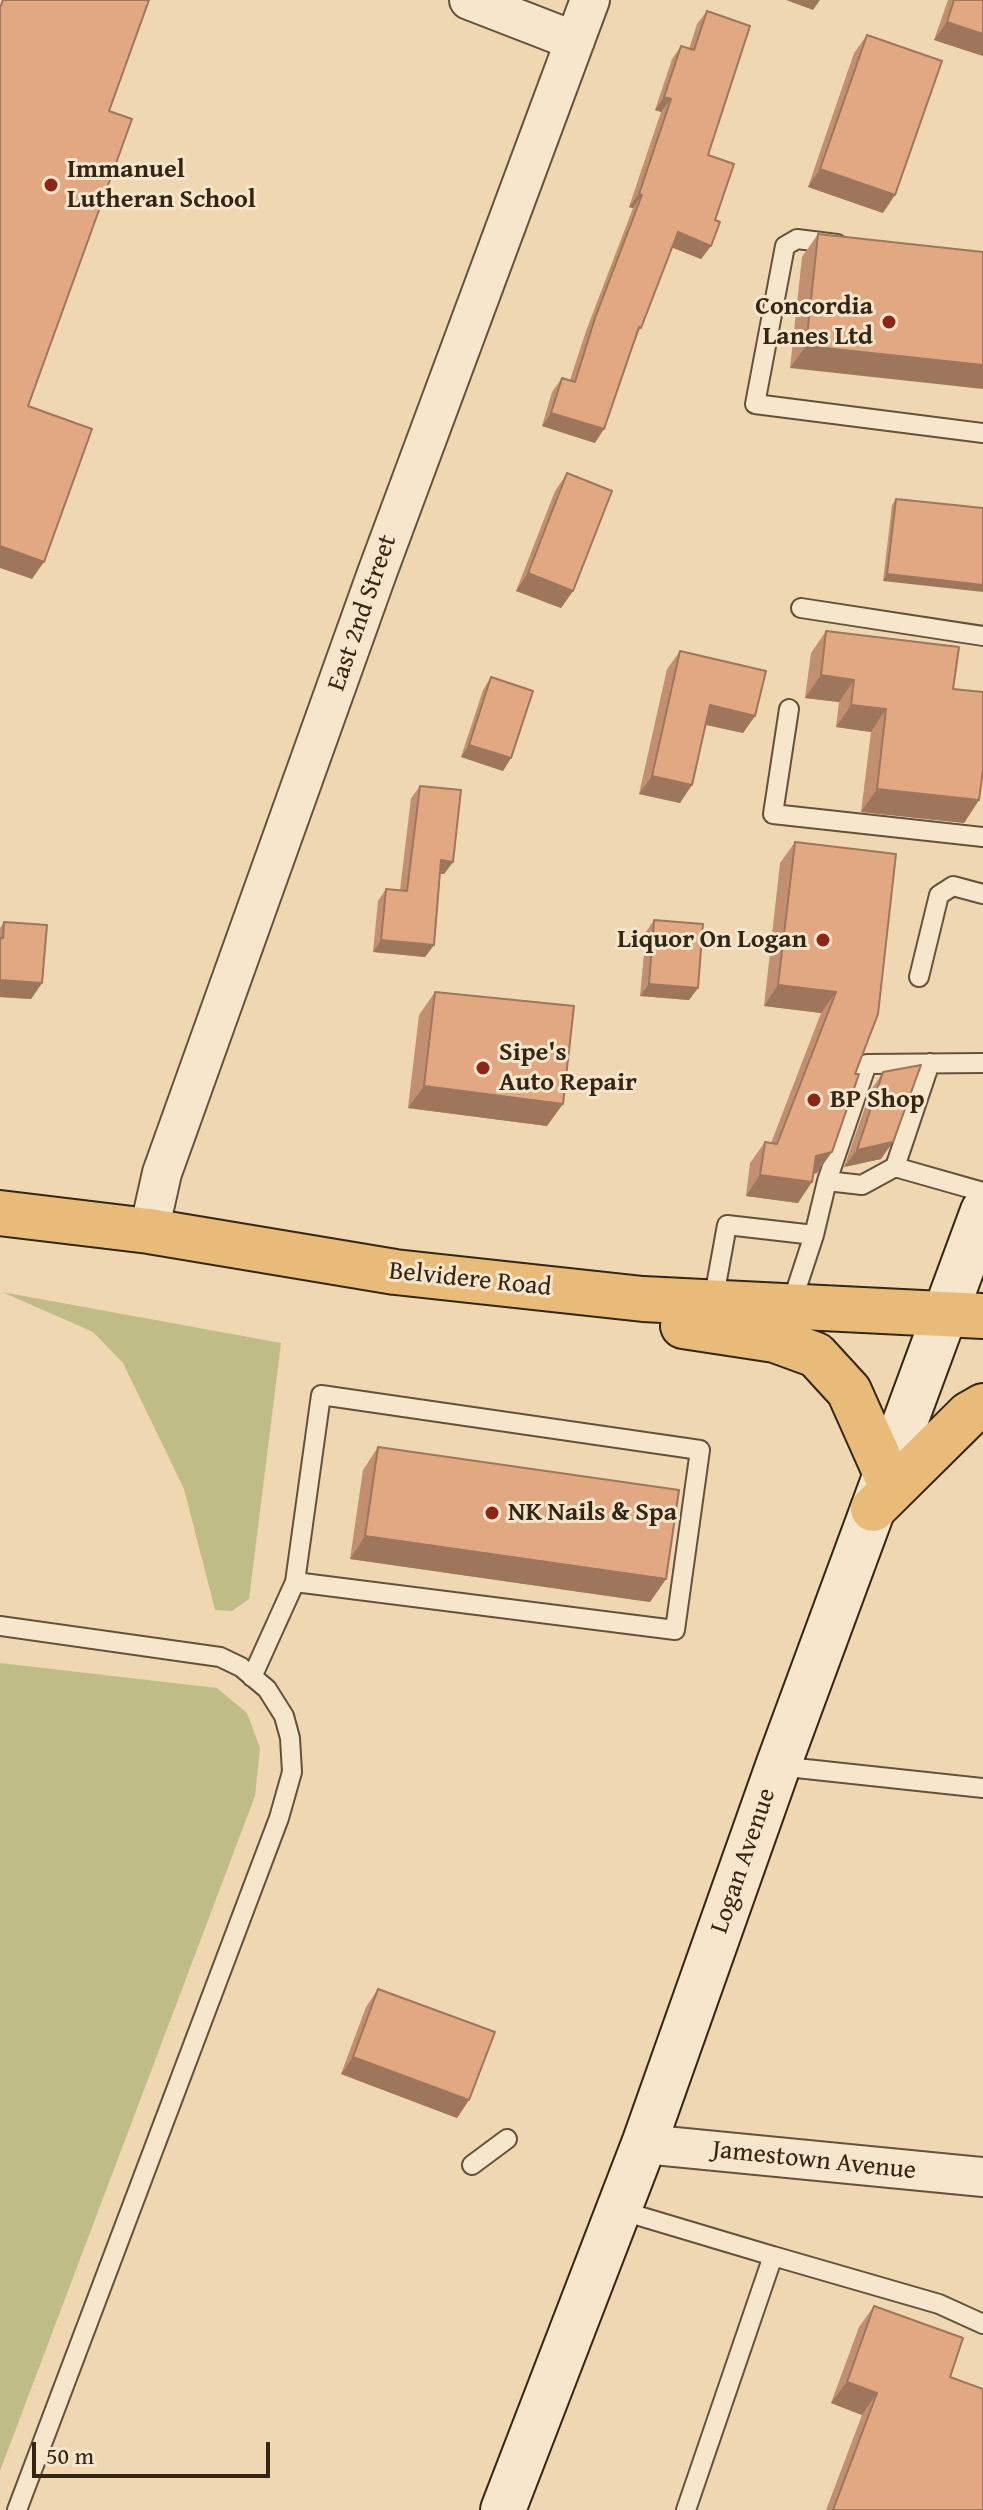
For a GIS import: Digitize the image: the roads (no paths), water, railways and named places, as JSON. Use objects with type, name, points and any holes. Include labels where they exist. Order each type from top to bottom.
[{"type":"main road","name":"Logan Avenue","points":[[503,2510],[644,2144],[778,1766],[880,1491],[970,1317],[983,1211]]},
{"type":"main road","name":"Belvidere Road","points":[[0,1213],[149,1231],[395,1272],[558,1290],[970,1317]]},
{"type":"main road","points":[[558,1290],[637,1319],[775,1340],[816,1355],[849,1391],[880,1491],[969,1414],[983,1406]]},
{"type":"street","points":[[469,0],[575,41]]},
{"type":"street","name":"East 2nd Street","points":[[149,1231],[162,1173],[377,573],[590,0]]},
{"type":"street","name":"Jamestown Avenue","points":[[644,2144],[983,2177]]},
{"type":"lane","points":[[859,246],[797,239],[785,246],[755,404],[983,433]]},
{"type":"lane","points":[[801,608],[983,636]]},
{"type":"lane","points":[[789,709],[773,814],[983,837]]},
{"type":"lane","points":[[919,977],[939,895],[953,886],[983,894]]},
{"type":"lane","points":[[827,1181],[862,1185],[895,1167],[930,1063]]},
{"type":"lane","points":[[790,1306],[814,1235],[827,1181],[867,1064],[983,1063]]},
{"type":"lane","points":[[895,1167],[983,1192]]},
{"type":"lane","points":[[713,1302],[727,1225],[814,1235]]},
{"type":"lane","points":[[252,1677],[295,1582],[321,1395],[700,1450],[675,1630],[295,1582]]},
{"type":"lane","points":[[0,1626],[220,1657],[241,1667],[267,1689],[284,1716],[290,1738],[292,1772],[279,1818],[17,2510]]},
{"type":"lane","points":[[778,1766],[983,1788]]},
{"type":"lane","points":[[472,2165],[507,2139]]},
{"type":"lane","points":[[619,2210],[939,2304],[983,2324]]},
{"type":"lane","points":[[686,2510],[773,2256]]},
{"type":"place","name":"Immanuel Lutheran School","points":[[51,185]]},
{"type":"place","name":"Concordia Lanes Ltd","points":[[889,322]]},
{"type":"place","name":"Liquor On Logan","points":[[823,940]]},
{"type":"place","name":"Sipe's Auto Repair","points":[[483,1068]]},
{"type":"place","name":"BP Shop","points":[[814,1100]]},
{"type":"place","name":"NK Nails & Spa","points":[[492,1513]]}]
